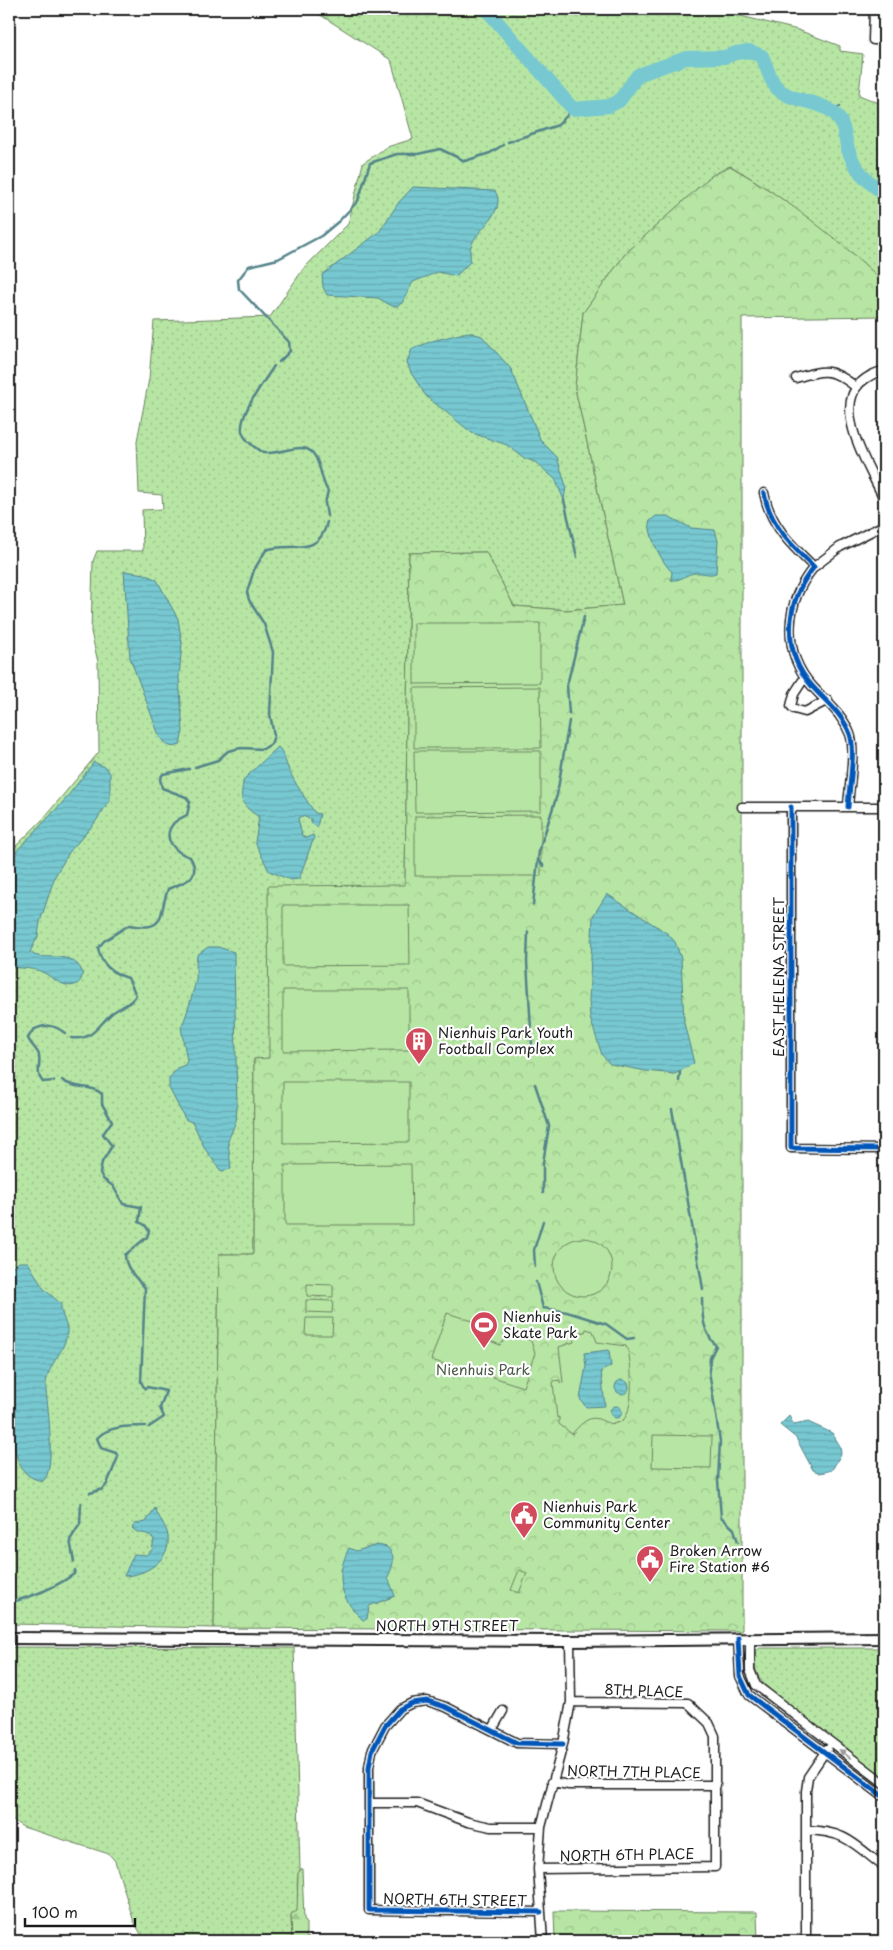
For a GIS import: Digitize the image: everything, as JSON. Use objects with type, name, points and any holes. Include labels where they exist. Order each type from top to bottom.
[{"type":"main road","name":"NORTH 9TH STREET","points":[[9,1638],[570,1642],[738,1638],[884,1638]]},
{"type":"street","points":[[874,9],[873,40],[884,40]]},
{"type":"street","points":[[796,378],[826,370],[843,377],[856,388]]},
{"type":"street","points":[[884,371],[865,378],[856,388],[850,401],[849,414],[853,431],[884,499]]},
{"type":"street","points":[[764,493],[767,510],[777,527],[814,567]]},
{"type":"street","points":[[848,807],[851,736],[842,718],[798,667],[790,645],[790,622],[794,600],[803,580],[814,567],[840,547],[884,525]]},
{"type":"street","points":[[805,676],[794,694],[792,706],[794,709],[805,712],[828,700]]},
{"type":"street","points":[[742,806],[884,807]]},
{"type":"street","name":"EAST HELENA STREET","points":[[791,807],[791,1148],[884,1149]]},
{"type":"street","points":[[738,1638],[740,1676],[749,1695],[884,1798]]},
{"type":"street","points":[[750,1638],[750,1670],[756,1685],[884,1783]]},
{"type":"street","points":[[543,1941],[538,1869],[542,1827],[563,1744],[571,1702],[570,1642]]},
{"type":"street","points":[[542,1827],[491,1827],[468,1822],[417,1803],[370,1803],[369,1767],[372,1751],[385,1726],[400,1709],[427,1701],[446,1707],[516,1743],[563,1744]]},
{"type":"street","name":"8TH PLACE","points":[[571,1702],[688,1703],[709,1723],[715,1736],[716,1785]]},
{"type":"street","points":[[492,1730],[503,1711]]},
{"type":"street","points":[[806,1941],[808,1777],[831,1743]]},
{"type":"street","name":"NORTH 7TH PLACE","points":[[552,1782],[570,1785],[716,1785]]},
{"type":"street","name":"NORTH 6TH PLACE","points":[[538,1869],[715,1867],[716,1785]]},
{"type":"street","name":"NORTH 6TH STREET","points":[[370,1803],[369,1910],[541,1912]]},
{"type":"street","points":[[806,1830],[825,1831],[843,1835],[884,1866]]},
{"type":"green space","points":[[311,9],[691,9],[705,13],[712,9],[798,30],[840,46],[840,51],[863,54],[859,95],[884,105],[884,282],[810,220],[751,178],[731,166],[711,176],[625,254],[583,313],[575,388],[623,605],[567,610],[514,606],[486,552],[409,553],[405,885],[269,1059],[254,1059],[253,1254],[219,1254],[214,1628],[9,1624],[9,853],[43,819],[99,752],[98,662],[91,632],[93,561],[97,551],[143,551],[142,510],[163,509],[162,495],[139,493],[137,441],[149,379],[154,321],[270,317],[304,268],[348,224],[363,163],[387,147],[413,139],[391,60]]},
{"type":"green space","name":"Nienhuis Park","points":[[730,166],[771,191],[810,220],[884,282],[884,316],[742,318],[742,1631],[214,1628],[219,1254],[253,1254],[254,1059],[269,1058],[268,886],[405,885],[409,553],[486,552],[514,606],[567,610],[623,605],[575,388],[583,313],[625,254],[711,176]]},
{"type":"green space","points":[[414,623],[540,623],[540,683],[414,684]]},
{"type":"green space","points":[[540,687],[541,748],[414,748],[414,688]]},
{"type":"green space","points":[[414,751],[541,751],[541,811],[415,812]]},
{"type":"green space","points":[[541,815],[541,876],[415,876],[415,816]]},
{"type":"green space","points":[[283,905],[409,905],[410,965],[283,966]]},
{"type":"green space","points":[[283,990],[409,990],[409,1050],[283,1051]]},
{"type":"green space","points":[[283,1082],[409,1082],[409,1142],[283,1143]]},
{"type":"green space","points":[[411,1164],[412,1225],[285,1225],[285,1165]]},
{"type":"green space","points":[[583,1238],[594,1240],[607,1251],[612,1267],[610,1278],[599,1291],[583,1296],[572,1294],[559,1283],[554,1267],[556,1256],[567,1243]]},
{"type":"green space","points":[[307,1284],[333,1285],[333,1297],[307,1296]]},
{"type":"green space","points":[[306,1300],[333,1301],[332,1313],[306,1312]]},
{"type":"green space","name":"Nienhuis Skate Park","points":[[447,1313],[479,1323],[483,1338],[500,1345],[505,1340],[520,1335],[531,1341],[535,1353],[523,1387],[431,1360]]},
{"type":"green space","points":[[306,1318],[333,1318],[332,1335],[305,1335]]},
{"type":"green space","points":[[586,1329],[593,1331],[597,1342],[626,1346],[630,1361],[631,1398],[625,1418],[620,1422],[613,1424],[593,1418],[581,1425],[572,1434],[559,1424],[553,1383],[560,1380],[560,1383],[563,1382],[559,1347],[574,1342],[575,1333],[585,1332]]},
{"type":"green space","points":[[653,1435],[712,1436],[711,1468],[652,1467]]},
{"type":"green space","points":[[519,1570],[527,1573],[519,1593],[511,1590]]},
{"type":"green space","points":[[9,1647],[294,1648],[300,1869],[297,1879],[297,1912],[291,1915],[292,1941],[145,1941],[134,1922],[115,1861],[109,1854],[23,1827],[9,1818]]},
{"type":"green space","points":[[760,1648],[884,1648],[884,1777],[770,1691],[759,1678],[755,1668],[756,1651]]},
{"type":"green space","points":[[302,1868],[304,1919],[306,1922],[306,1937],[309,1938],[309,1941],[292,1941],[291,1914],[297,1911],[298,1873]]},
{"type":"green space","points":[[554,1911],[757,1912],[758,1941],[555,1941]]},
{"type":"water","points":[[413,187],[495,191],[498,198],[497,206],[490,220],[471,246],[470,262],[456,276],[438,272],[413,282],[402,303],[397,306],[392,306],[378,298],[327,295],[323,287],[322,275],[379,232],[399,202]]},
{"type":"water","points":[[468,332],[482,336],[511,369],[541,441],[557,457],[566,486],[564,500],[555,479],[535,462],[524,458],[507,445],[472,433],[426,396],[411,373],[407,362],[412,349],[432,341]]},
{"type":"water","points":[[656,516],[668,516],[691,528],[715,530],[718,541],[716,573],[695,573],[671,580],[672,572],[660,555],[651,535],[649,522]]},
{"type":"water","points":[[124,571],[145,574],[157,580],[178,619],[182,643],[179,677],[183,731],[180,745],[174,747],[164,743],[160,738],[130,658]]},
{"type":"water","points":[[278,747],[301,791],[315,813],[320,814],[317,827],[311,823],[311,819],[302,816],[298,818],[302,836],[306,838],[313,835],[314,837],[299,879],[290,880],[269,871],[255,842],[259,817],[245,806],[242,798],[244,779]]},
{"type":"water","points":[[94,762],[105,767],[110,773],[110,800],[94,824],[70,851],[55,876],[40,922],[38,936],[30,952],[34,955],[65,958],[77,964],[82,972],[81,980],[79,983],[71,986],[60,983],[43,972],[9,967],[9,859],[64,801]]},
{"type":"water","points":[[607,894],[668,934],[675,942],[681,958],[684,1023],[694,1063],[675,1074],[610,1064],[602,1055],[590,1018],[589,1000],[593,916]]},
{"type":"water","points":[[208,947],[218,947],[234,952],[237,1107],[236,1121],[228,1141],[231,1169],[221,1171],[205,1149],[193,1123],[185,1119],[169,1088],[169,1079],[177,1068],[185,1065],[187,1061],[181,1027],[195,983],[197,955]]},
{"type":"water","points":[[19,1262],[28,1262],[43,1288],[61,1304],[67,1329],[63,1347],[51,1367],[46,1382],[50,1453],[47,1475],[43,1481],[32,1478],[23,1470],[16,1454],[8,1404],[9,1270]]},
{"type":"water","points":[[609,1350],[611,1366],[601,1371],[605,1406],[586,1407],[580,1399],[586,1366],[584,1353]]},
{"type":"water","points":[[619,1380],[625,1380],[629,1387],[625,1394],[619,1394],[615,1390],[615,1384]]},
{"type":"water","points":[[618,1406],[621,1407],[621,1417],[614,1418],[611,1417],[610,1410],[611,1407]]},
{"type":"water","points":[[789,1416],[794,1425],[808,1422],[832,1433],[840,1446],[841,1454],[832,1470],[820,1473],[813,1470],[796,1438],[780,1425]]},
{"type":"water","points":[[155,1508],[168,1536],[168,1545],[165,1553],[155,1565],[148,1569],[140,1573],[124,1576],[134,1554],[146,1555],[152,1550],[154,1539],[132,1528],[135,1524],[146,1522]]},
{"type":"water","points":[[377,1545],[387,1547],[392,1554],[393,1565],[388,1577],[395,1596],[369,1606],[367,1619],[363,1620],[355,1612],[344,1595],[341,1577],[342,1568],[349,1548],[356,1551]]},
{"type":"waterway","points":[[486,9],[573,109],[609,106],[619,101],[638,75],[686,58],[725,57],[749,51],[762,56],[771,79],[779,90],[792,97],[822,106],[835,114],[842,126],[848,149],[858,169],[872,185],[884,193]]},
{"type":"waterway","points":[[832,112],[840,106]]},
{"type":"waterway","points":[[508,142],[558,125],[573,109]]},
{"type":"waterway","points":[[279,362],[290,351],[289,342],[239,289],[238,280],[249,266],[278,259],[321,236],[339,221],[358,201],[370,163],[397,154],[418,154],[440,149],[465,161],[490,153],[503,145]]},
{"type":"waterway","points":[[274,366],[248,407],[242,424],[243,434],[250,444],[263,453],[301,448],[308,449],[313,453],[328,491],[325,503],[327,516]]},
{"type":"waterway","points":[[564,500],[577,557]]},
{"type":"waterway","points":[[195,767],[218,760],[228,751],[241,748],[263,749],[271,744],[274,736],[270,714],[273,652],[264,624],[249,600],[247,592],[254,570],[266,550],[310,545],[317,541],[323,533],[327,522]]},
{"type":"waterway","points":[[569,714],[567,685],[584,617]]},
{"type":"waterway","points":[[533,905],[539,851],[557,795],[569,721]]},
{"type":"waterway","points":[[71,1038],[84,1037],[94,1032],[111,1014],[131,1001],[136,995],[128,978],[108,968],[99,954],[98,948],[104,941],[129,925],[141,927],[155,924],[159,920],[168,889],[185,882],[193,875],[194,870],[190,857],[175,849],[169,840],[170,830],[174,823],[187,815],[190,802],[186,797],[162,788],[160,779],[163,774],[189,769]]},
{"type":"waterway","points":[[538,860],[544,866]]},
{"type":"waterway","points":[[528,932],[527,962],[532,1046]]},
{"type":"waterway","points":[[54,1081],[43,1082],[39,1076],[39,1055],[28,1038],[33,1030],[46,1026],[57,1028],[65,1033]]},
{"type":"waterway","points":[[679,1081],[680,1072]]},
{"type":"waterway","points":[[62,1080],[72,1085],[93,1089],[102,1094],[102,1104],[112,1121],[103,1134],[112,1146],[102,1162],[100,1173],[103,1179],[113,1186],[123,1204],[141,1207],[139,1222],[145,1225],[149,1231],[147,1237],[125,1255],[129,1269],[145,1288],[141,1382],[145,1389],[147,1387],[166,1391],[160,1408],[164,1417],[149,1427]]},
{"type":"waterway","points":[[535,1084],[549,1126],[543,1163],[543,1193]]},
{"type":"waterway","points":[[672,1109],[703,1289]]},
{"type":"waterway","points":[[535,1267],[534,1250],[543,1221]]},
{"type":"waterway","points":[[536,1282],[543,1308],[567,1312],[606,1324],[627,1339],[634,1338]]},
{"type":"waterway","points":[[702,1298],[704,1324],[708,1335],[716,1346],[710,1358],[709,1371],[720,1441],[718,1481],[721,1517],[734,1529],[738,1542]]},
{"type":"waterway","points":[[90,1493],[103,1489],[107,1484],[118,1457],[116,1453],[101,1448],[97,1438],[113,1429],[145,1426]]},
{"type":"waterway","points":[[74,1562],[70,1540],[80,1524],[81,1503]]},
{"type":"waterway","points":[[9,1603],[51,1588],[74,1574],[75,1570]]},
{"type":"cycle path","points":[[764,493],[776,525],[814,567],[804,581],[792,611],[790,626],[791,642],[795,658],[802,672],[843,720],[850,734],[852,759],[848,807]]},
{"type":"cycle path","points":[[791,807],[791,1148],[884,1149]]},
{"type":"cycle path","points":[[738,1638],[740,1676],[749,1695],[884,1797]]},
{"type":"cycle path","points":[[541,1912],[369,1910],[369,1767],[372,1751],[385,1726],[400,1709],[412,1703],[427,1701],[446,1707],[517,1743],[563,1744]]},
{"type":"place","name":"Nienhuis Park Youth Football Complex","points":[[419,1065]]},
{"type":"place","name":"Nienhuis Skate Park","points":[[484,1349]]},
{"type":"place","name":"Nienhuis Park Community Center","points":[[524,1539]]},
{"type":"place","name":"Broken Arrow Fire Station #6","points":[[650,1583]]}]
